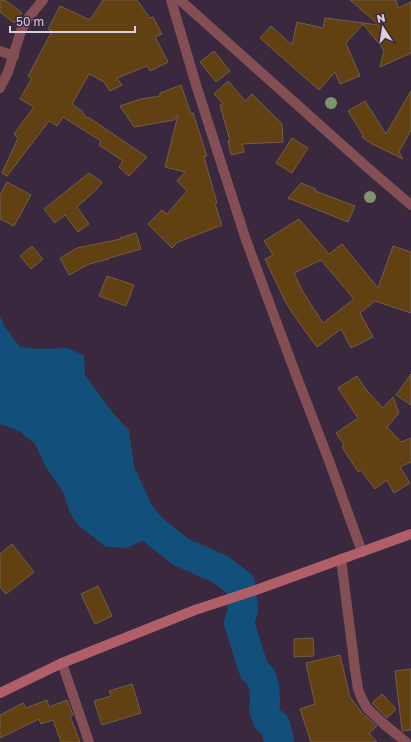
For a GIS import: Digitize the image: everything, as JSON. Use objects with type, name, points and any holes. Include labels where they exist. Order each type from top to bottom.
[{"type":"street","points":[[0,88],[14,56],[21,31],[28,17],[43,0]]},
{"type":"street","points":[[171,0],[197,88],[246,240],[362,552]]},
{"type":"street","points":[[180,0],[411,205]]},
{"type":"street","points":[[0,51],[14,56]]},
{"type":"street","points":[[0,693],[62,663],[195,610],[256,590],[411,534]]},
{"type":"street","points":[[341,559],[355,670],[360,694],[367,708],[406,742]]},
{"type":"street","points":[[62,663],[89,742]]},
{"type":"water","points":[[0,316],[5,327],[20,347],[39,349],[68,348],[84,356],[85,375],[112,412],[129,430],[134,467],[151,503],[155,516],[152,529],[144,540],[127,548],[106,547],[78,525],[70,513],[63,492],[46,467],[35,444],[19,431],[0,424]]},
{"type":"building","points":[[0,0],[5,0],[22,13],[14,23],[0,12]]},
{"type":"building","points":[[103,0],[137,0],[150,18],[153,17],[162,34],[155,37],[168,62],[150,71],[147,66],[117,78],[122,85],[110,91],[104,82],[89,74],[72,104],[82,111],[86,118],[88,117],[147,157],[129,176],[119,167],[123,161],[99,145],[101,141],[63,117],[57,126],[49,121],[7,176],[2,173],[18,138],[14,134],[34,107],[20,99],[32,78],[28,76],[52,31],[48,29],[60,6],[90,20]]},
{"type":"building","points":[[350,0],[396,0],[398,8],[411,2],[411,53],[380,67],[384,50],[363,24],[346,43],[360,76],[340,84],[335,72],[319,90],[260,38],[271,26],[292,45],[297,22],[323,28],[325,18],[379,25]]},
{"type":"building","points":[[214,51],[230,71],[216,82],[200,62]]},
{"type":"building","points":[[228,81],[245,101],[252,94],[282,124],[283,142],[242,144],[244,152],[231,155],[228,141],[230,141],[220,105],[223,104],[214,94]]},
{"type":"building","points":[[181,85],[191,114],[193,113],[207,156],[204,157],[217,203],[215,204],[222,225],[178,242],[172,248],[148,224],[162,210],[167,214],[187,191],[177,181],[185,172],[165,167],[178,115],[174,120],[134,127],[120,106],[141,99],[160,96],[160,93]]},
{"type":"building","points":[[411,91],[411,130],[399,152],[403,159],[372,144],[362,137],[363,135],[348,111],[365,101],[386,134]]},
{"type":"building","points":[[292,138],[308,148],[292,173],[276,163]]},
{"type":"building","points":[[89,173],[102,182],[97,189],[77,207],[89,224],[78,232],[65,215],[55,223],[44,209]]},
{"type":"building","points":[[7,182],[31,195],[14,226],[0,219],[0,195]]},
{"type":"building","points":[[301,183],[316,189],[315,191],[355,206],[348,222],[288,198]]},
{"type":"building","points":[[299,219],[329,254],[342,244],[378,288],[393,246],[411,252],[411,313],[375,301],[360,313],[373,337],[351,348],[341,329],[317,347],[285,301],[265,259],[273,255],[264,241]],"holes":[[[321,260],[354,299],[323,323],[303,292],[294,273]]]},
{"type":"building","points":[[136,233],[141,249],[89,264],[69,275],[60,258],[77,248],[121,239],[120,238]]},
{"type":"building","points":[[32,246],[43,259],[31,269],[20,256]]},
{"type":"building","points":[[107,276],[134,285],[126,306],[99,296]]},
{"type":"building","points":[[411,374],[411,405],[396,395]]},
{"type":"building","points":[[357,376],[367,391],[383,408],[393,397],[399,413],[387,427],[401,442],[411,438],[411,462],[400,467],[410,483],[394,493],[387,480],[375,489],[361,470],[358,472],[342,447],[344,445],[336,433],[358,418],[338,388]]},
{"type":"building","points":[[12,544],[34,572],[6,594],[0,587],[0,554]]},
{"type":"building","points":[[98,586],[112,616],[95,624],[81,594]]},
{"type":"building","points":[[313,638],[314,656],[294,657],[294,639]]},
{"type":"building","points":[[340,655],[350,697],[362,713],[377,726],[369,733],[377,742],[311,742],[300,709],[315,704],[306,663]]},
{"type":"building","points":[[411,669],[411,730],[402,731],[395,671]]},
{"type":"building","points":[[132,684],[141,713],[102,725],[94,701],[111,696],[109,691]]},
{"type":"building","points":[[382,694],[396,709],[387,718],[372,703]]},
{"type":"building","points":[[47,700],[49,707],[67,700],[73,715],[70,716],[80,742],[61,742],[53,720],[41,724],[39,719],[0,738],[0,715],[23,703],[26,708]]},
{"type":"waterway","points":[[126,497],[152,529],[181,552],[220,569],[240,584],[243,610],[239,623],[254,670],[261,677],[264,686],[264,710],[268,720],[275,725],[279,742]]}]
